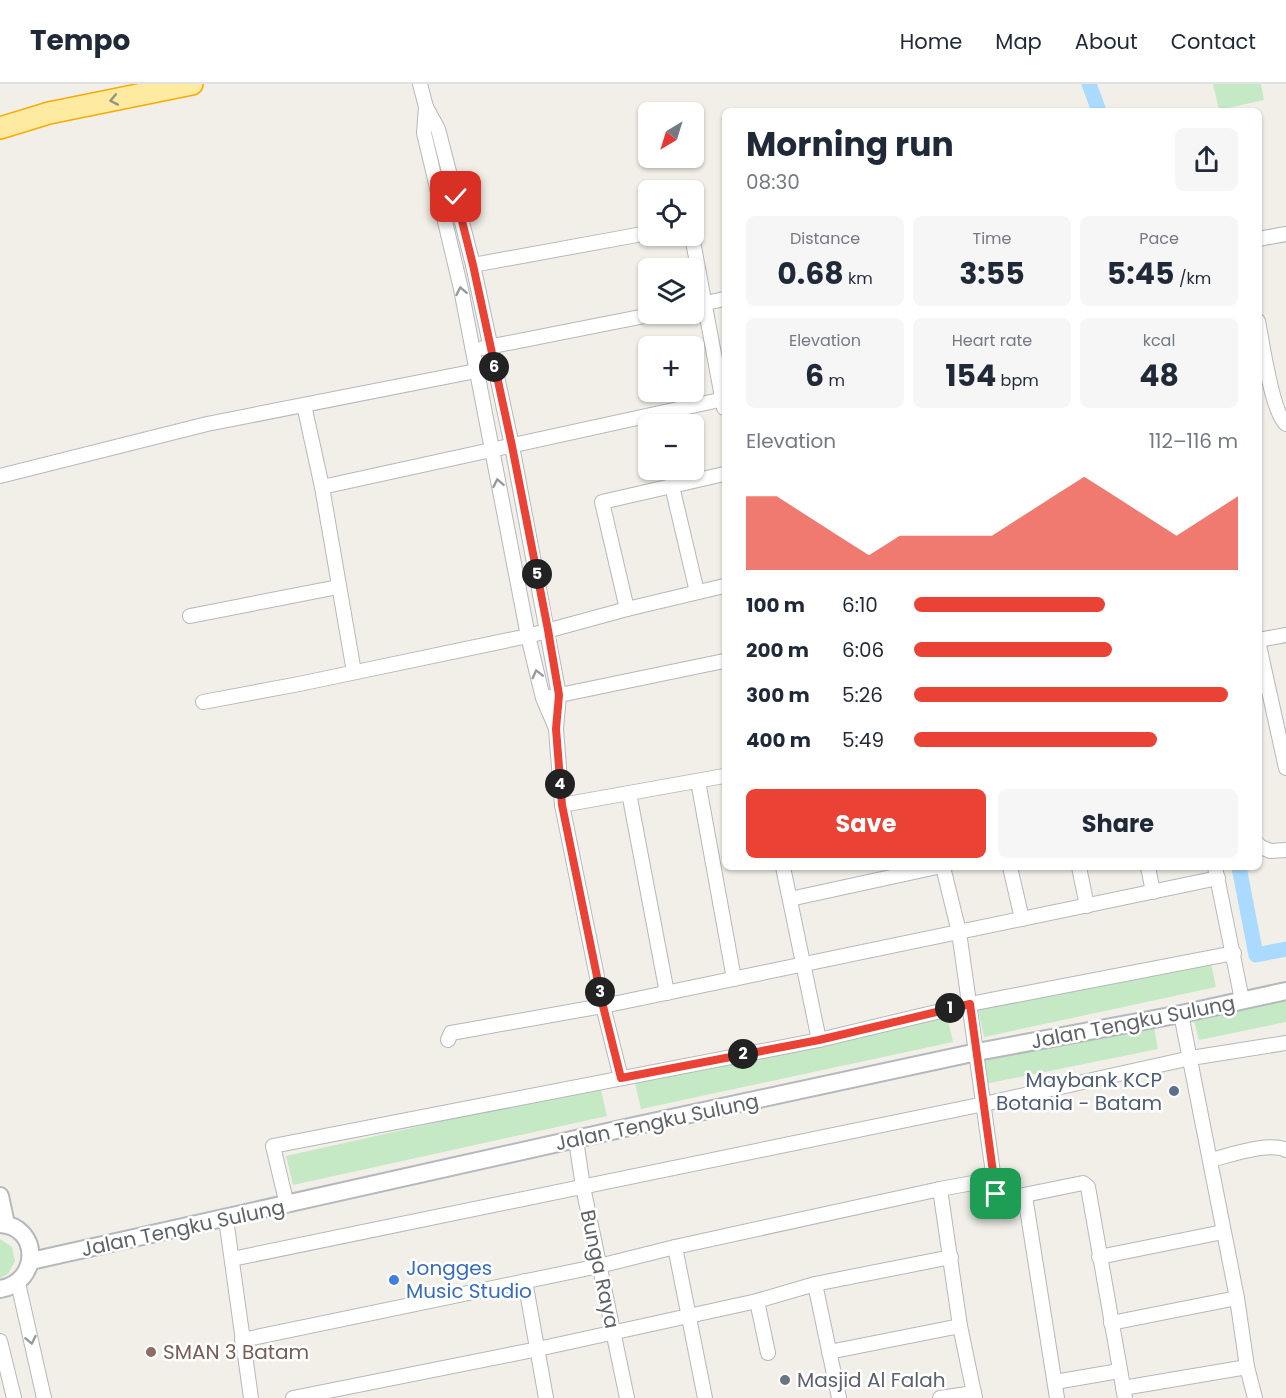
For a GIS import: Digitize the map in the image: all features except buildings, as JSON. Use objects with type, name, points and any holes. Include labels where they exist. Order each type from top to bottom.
[{"type":"highway","points":[[0,128],[49,113],[192,84]]},
{"type":"street","points":[[420,84],[426,107],[438,129],[473,265],[512,446],[559,695],[556,729],[562,805],[603,1006],[621,1078]]},
{"type":"street","points":[[426,107],[424,133],[461,289],[528,636],[543,698],[556,729]]},
{"type":"street","points":[[1262,238],[1286,234]]},
{"type":"street","points":[[473,265],[638,235]]},
{"type":"street","points":[[704,304],[722,299]]},
{"type":"street","points":[[471,350],[638,317]]},
{"type":"street","points":[[703,324],[722,395]]},
{"type":"street","points":[[1262,340],[1281,420],[1286,424]]},
{"type":"street","points":[[0,476],[207,424],[476,371]]},
{"type":"street","points":[[322,487],[722,402]]},
{"type":"street","points":[[304,405],[322,487],[354,672]]},
{"type":"street","points":[[627,609],[602,502],[722,474]]},
{"type":"street","points":[[672,486],[697,592]]},
{"type":"street","points":[[203,702],[528,636],[722,586]]},
{"type":"street","points":[[190,616],[338,587]]},
{"type":"street","points":[[1262,639],[1286,635]]},
{"type":"street","points":[[1262,658],[1286,768]]},
{"type":"street","points":[[543,698],[722,661]]},
{"type":"street","points":[[562,805],[722,776]]},
{"type":"street","points":[[698,781],[734,979]]},
{"type":"street","points":[[629,793],[667,993]]},
{"type":"street","points":[[1262,847],[1270,851],[1286,850]]},
{"type":"street","points":[[784,870],[819,1040]]},
{"type":"street","points":[[790,900],[924,870]]},
{"type":"street","points":[[944,870],[958,932],[970,1004],[996,1194],[1000,1200],[1083,1184],[1090,1190],[1099,1257],[1124,1393],[1247,1367]]},
{"type":"street","points":[[1011,870],[1022,919]]},
{"type":"street","points":[[1080,870],[1087,906]]},
{"type":"street","points":[[1149,870],[1153,892]]},
{"type":"street","points":[[448,1040],[451,1033],[603,1006],[1087,906],[1153,892],[1216,873],[1242,1000]]},
{"type":"street","points":[[287,1205],[273,1146],[819,1040],[970,1004],[1234,953]]},
{"type":"street","name":"Jalan Tengku Sulung","points":[[31,1261],[977,1052],[1181,1014],[1286,991]]},
{"type":"street","points":[[1181,1014],[1237,1298],[1247,1367],[1255,1398]]},
{"type":"street","points":[[232,1259],[984,1104],[1191,1058],[1286,1043]]},
{"type":"street","name":"Bunga Raya","points":[[576,1140],[583,1187],[627,1398]]},
{"type":"street","points":[[1210,1160],[1267,1148],[1281,1147],[1286,1150]]},
{"type":"street","points":[[242,1340],[599,1266],[675,1247],[978,1182]]},
{"type":"street","points":[[940,1189],[960,1326],[974,1395],[940,1398]]},
{"type":"street","points":[[0,1196],[3,1224],[22,1234],[30,1252],[31,1261],[27,1273],[18,1283],[9,1288],[0,1289]]},
{"type":"street","points":[[1026,1196],[1057,1398]]},
{"type":"street","points":[[226,1219],[250,1398]]},
{"type":"street","points":[[1099,1257],[1224,1232]]},
{"type":"street","points":[[675,1247],[705,1398]]},
{"type":"street","points":[[293,1398],[339,1393],[757,1300],[815,1284],[951,1257]]},
{"type":"street","points":[[525,1281],[546,1398]]},
{"type":"street","points":[[18,1283],[44,1398]]},
{"type":"street","points":[[815,1284],[839,1398]]},
{"type":"street","points":[[1112,1323],[1237,1298]]},
{"type":"street","points":[[757,1300],[768,1353]]},
{"type":"street","points":[[829,1352],[960,1326]]},
{"type":"street","points":[[0,1341],[14,1398]]},
{"type":"street","points":[[1054,1382],[1119,1371]]},
{"type":"green space","points":[[1213,84],[1261,84],[1264,100],[1219,108]]},
{"type":"green space","points":[[1210,959],[1216,987],[984,1037],[978,1009]]},
{"type":"green space","points":[[1286,1000],[1286,1022],[1199,1040],[1194,1020]]},
{"type":"green space","points":[[947,1016],[953,1042],[641,1109],[635,1083]]},
{"type":"green space","points":[[1153,1022],[1158,1049],[985,1084],[979,1060]]},
{"type":"green space","points":[[600,1086],[607,1116],[293,1185],[286,1156]]},
{"type":"green space","points":[[0,1239],[12,1247],[15,1261],[8,1274],[0,1278]]},
{"type":"waterway","points":[[1089,84],[1098,108]]},
{"type":"waterway","points":[[1240,870],[1256,955],[1286,949]]},
{"type":"place","name":"Maybank KCP Botania - Batam","points":[[1174,1091]]},
{"type":"place","name":"Jongges Music Studio","points":[[394,1280]]},
{"type":"place","name":"SMAN 3 Batam","points":[[151,1352]]},
{"type":"place","name":"Masjid Al Falah","points":[[785,1380]]},
{"type":"route","points":[[456,197],[512,446],[548,630],[559,695],[556,729],[562,805],[603,1006],[621,1078],[819,1040],[970,1004],[996,1194]]}]
